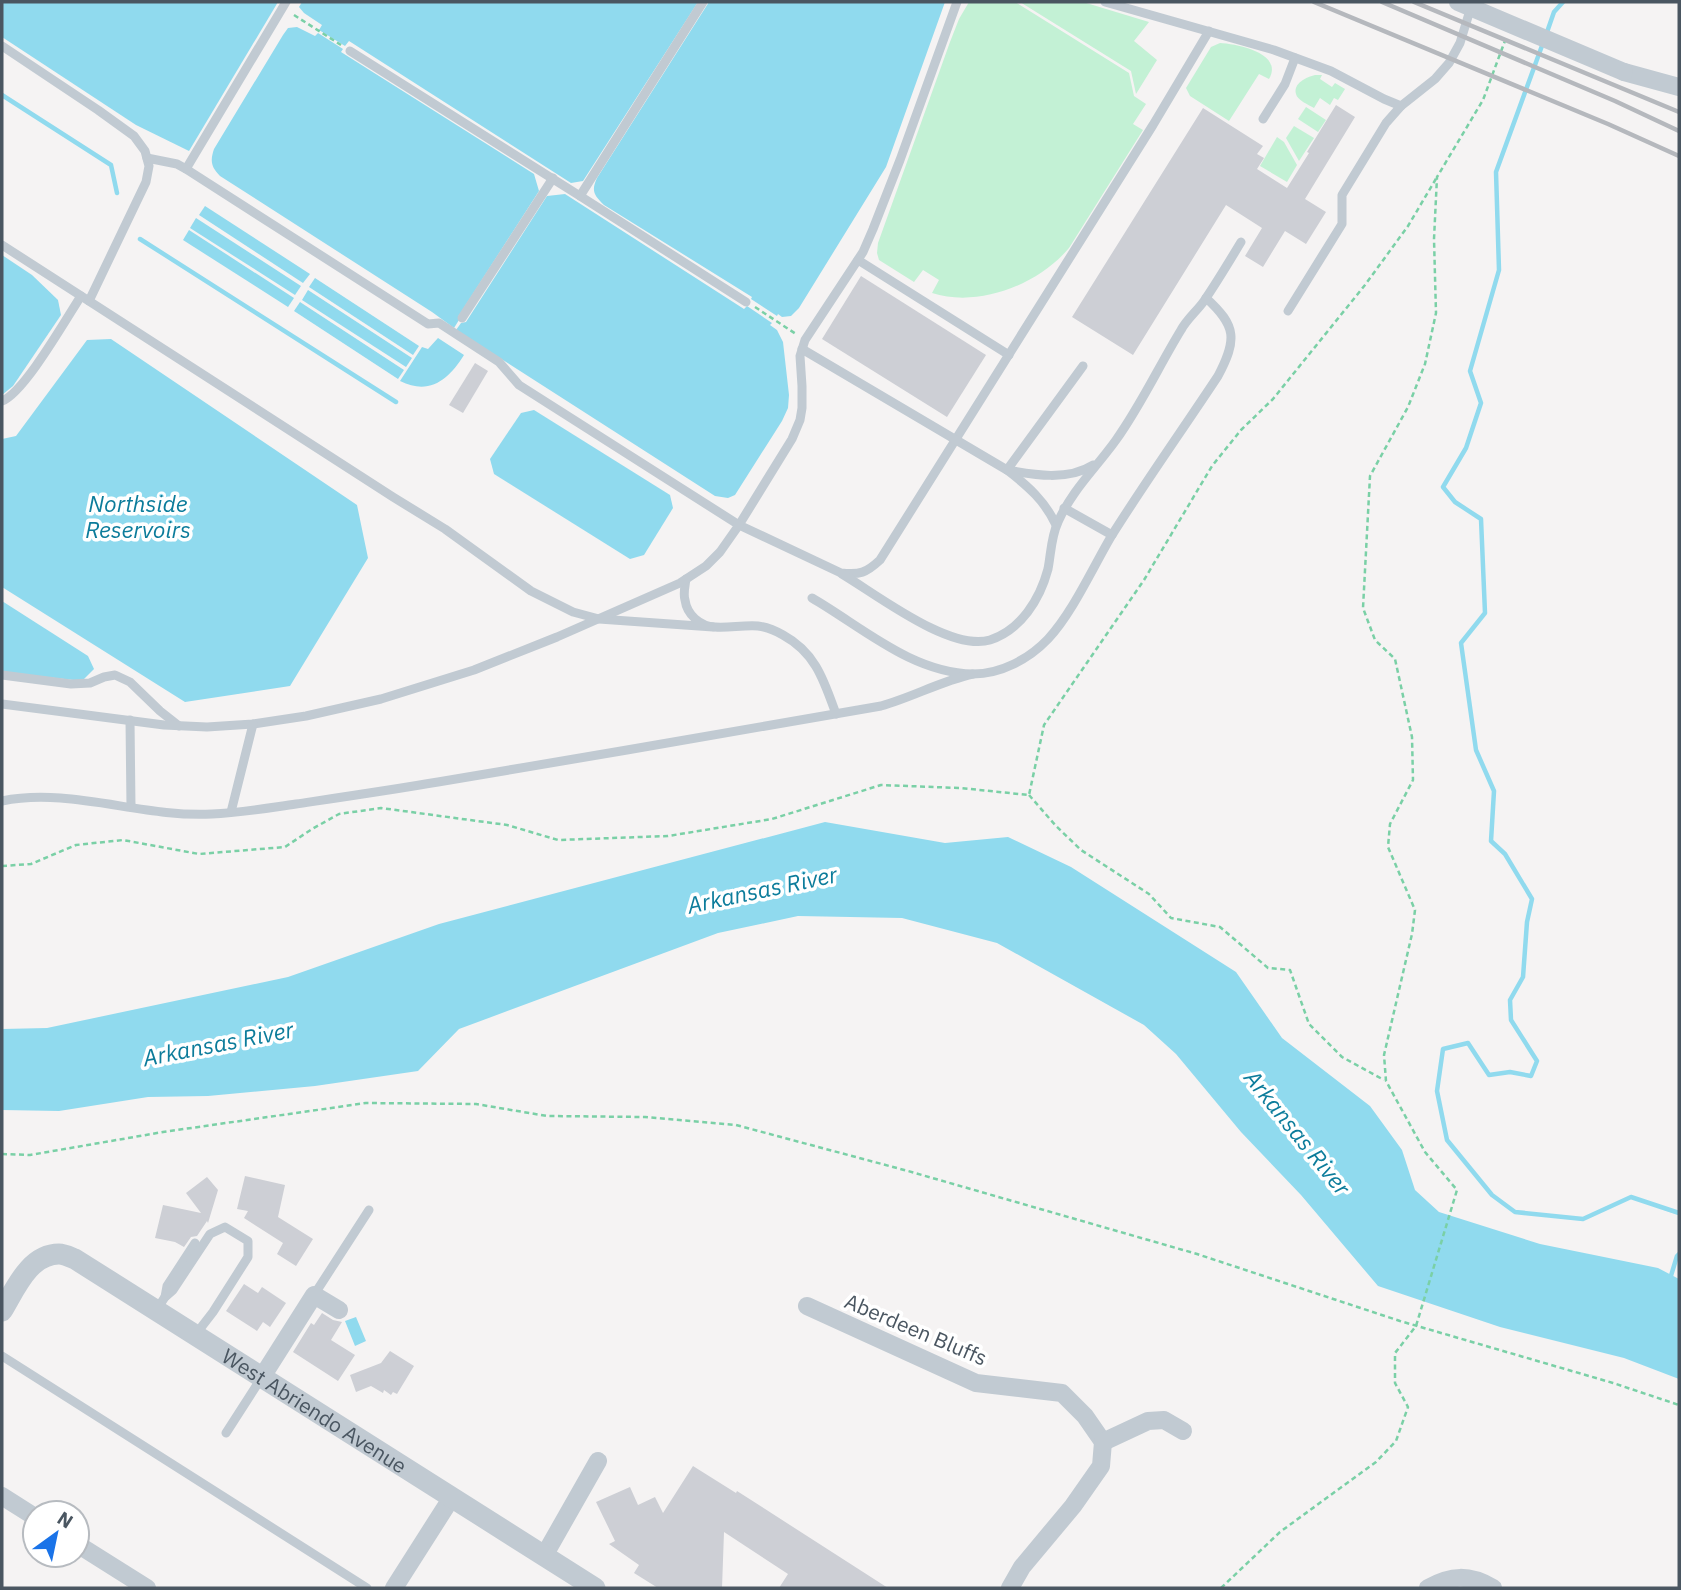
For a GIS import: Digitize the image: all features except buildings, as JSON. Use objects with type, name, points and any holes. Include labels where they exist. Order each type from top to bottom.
[{"type":"street","points":[[1458,2],[1624,72],[1679,87]]},
{"type":"street","name":"West Abriendo Avenue","points":[[2,1311],[32,1265],[46,1257],[60,1254],[75,1259],[160,1304],[195,1336],[595,1588]]},
{"type":"street","points":[[262,1377],[314,1295],[339,1310]]},
{"type":"street","name":"Aberdeen Bluffs","points":[[807,1306],[976,1383],[1062,1393],[1085,1416],[1102,1442]]},
{"type":"street","points":[[1010,1588],[1022,1567],[1073,1506],[1101,1466],[1102,1442],[1148,1421],[1164,1420],[1184,1431]]},
{"type":"street","points":[[544,1556],[598,1461]]},
{"type":"street","points":[[2,1496],[21,1508]]},
{"type":"street","points":[[394,1588],[452,1497]]},
{"type":"street","points":[[91,1553],[147,1588]]},
{"type":"street","points":[[1428,1588],[1452,1578],[1472,1578],[1493,1588]]},
{"type":"lane","points":[[580,196],[703,2]]},
{"type":"lane","points":[[2,704],[178,726],[253,724],[306,716],[381,699],[474,670],[599,619],[686,579],[706,566],[720,552],[792,439],[802,408],[800,356],[804,344],[858,260],[873,229],[957,2]]},
{"type":"lane","points":[[1105,2],[1295,58],[1331,71],[1401,106]]},
{"type":"lane","points":[[1288,311],[1342,224],[1342,194],[1386,123],[1449,63],[1460,43],[1473,2]]},
{"type":"lane","points":[[186,169],[284,5]]},
{"type":"lane","points":[[841,573],[857,574],[870,570],[880,560],[1209,31]]},
{"type":"lane","points":[[2,46],[134,136],[145,151],[149,166],[146,183],[85,299],[30,375],[8,399],[2,401]]},
{"type":"lane","points":[[350,51],[746,302]]},
{"type":"lane","points":[[1263,119],[1285,84],[1295,58]]},
{"type":"lane","points":[[147,158],[177,164],[186,169],[428,324],[439,323],[499,362],[520,384],[738,525],[841,573],[927,626],[949,636],[967,640],[988,640],[1005,633],[1033,606],[1041,591],[1056,525],[1064,509],[1076,489],[1116,441],[1183,327],[1206,298],[1241,242]]},
{"type":"lane","points":[[462,318],[552,178]]},
{"type":"lane","points":[[2,245],[445,529],[531,591],[572,612],[599,619],[713,627],[761,626],[781,634],[798,645],[814,661],[836,714]]},
{"type":"lane","points":[[858,260],[1009,355]]},
{"type":"lane","points":[[2,801],[18,797],[43,797],[154,811],[210,814],[231,812],[577,760],[881,706],[952,679],[990,673],[1010,666],[1031,654],[1049,638],[1064,617],[1112,535],[1229,356],[1231,340],[1228,323],[1206,298]]},
{"type":"lane","points":[[804,344],[1007,470],[1040,497],[1056,525]]},
{"type":"lane","points":[[1007,470],[1083,366]]},
{"type":"lane","points":[[1007,470],[1030,474],[1072,474],[1089,467],[1102,457]]},
{"type":"lane","points":[[1064,509],[1112,535]]},
{"type":"lane","points":[[686,579],[684,598],[687,609],[693,618],[713,627]]},
{"type":"lane","points":[[812,597],[911,658],[941,669],[973,674]]},
{"type":"lane","points":[[2,675],[71,684],[90,683],[115,675],[130,682],[178,726]]},
{"type":"lane","points":[[130,720],[131,807]]},
{"type":"lane","points":[[231,812],[253,724]]},
{"type":"lane","points":[[314,1295],[369,1210]]},
{"type":"lane","points":[[160,1304],[173,1290],[210,1234],[225,1227],[248,1241],[248,1257],[195,1336]]},
{"type":"lane","points":[[160,1304],[167,1286],[195,1243]]},
{"type":"lane","points":[[2,1356],[368,1588]]},
{"type":"lane","points":[[226,1433],[262,1377]]},
{"type":"path","points":[[284,5],[350,51]]},
{"type":"path","points":[[1029,795],[1044,725],[1144,580],[1213,466],[1241,430],[1273,399],[1365,285],[1408,226],[1483,100],[1507,37]]},
{"type":"path","points":[[1221,1588],[1280,1532],[1376,1462],[1396,1441],[1408,1407],[1395,1383],[1395,1353],[1416,1326],[1457,1190],[1424,1152],[1386,1081],[1384,1055],[1415,910],[1388,847],[1390,824],[1413,780],[1412,737],[1395,659],[1375,640],[1363,608],[1370,476],[1408,407],[1425,364],[1436,313],[1434,239],[1437,177]]},
{"type":"path","points":[[746,302],[804,344]]},
{"type":"path","points":[[2,866],[31,864],[76,845],[122,839],[199,854],[285,847],[339,814],[381,808],[507,825],[558,841],[668,836],[772,819],[881,785],[960,788],[1029,795],[1081,850],[1149,894],[1171,918],[1220,928],[1268,968],[1290,970],[1309,1024],[1342,1057],[1386,1081]]},
{"type":"path","points":[[2,1154],[30,1155],[163,1132],[366,1103],[476,1104],[547,1116],[645,1117],[736,1125],[1197,1254],[1416,1326],[1679,1405]]},
{"type":"green space","points":[[969,2],[1015,2],[1129,73],[1134,96],[1146,104],[1133,124],[1143,130],[1069,248],[1041,273],[1024,282],[1006,290],[968,298],[932,293],[939,280],[923,270],[914,282],[879,260],[877,253],[878,243],[950,42]]},
{"type":"green space","points":[[1020,2],[1083,2],[1149,22],[1134,41],[1157,60],[1136,94],[1131,71]]},
{"type":"green space","points":[[1220,43],[1237,45],[1265,56],[1272,70],[1269,79],[1259,74],[1229,121],[1190,96],[1186,88],[1211,47]]},
{"type":"green space","points":[[1315,75],[1322,75],[1320,79],[1332,87],[1335,83],[1345,89],[1338,100],[1334,98],[1330,105],[1320,98],[1314,108],[1299,98],[1296,90],[1299,84]]},
{"type":"green space","points":[[1306,107],[1326,120],[1318,132],[1298,119]]},
{"type":"green space","points":[[1294,126],[1314,138],[1299,161],[1286,138]]},
{"type":"green space","points":[[1277,137],[1284,142],[1297,165],[1287,182],[1260,166]]},
{"type":"water","points":[[2,2],[278,2],[189,151],[136,125],[2,37]]},
{"type":"water","points":[[302,2],[698,2],[583,181],[571,183],[349,41],[345,46],[319,30],[322,25],[299,7]]},
{"type":"water","points":[[709,2],[945,2],[886,167],[799,308],[791,316],[777,316],[751,299],[752,297],[604,205],[594,193],[597,178]]},
{"type":"water","points":[[297,27],[315,36],[318,33],[343,49],[341,52],[534,174],[539,191],[458,317],[454,328],[220,176],[213,167],[214,149],[283,35],[288,28]]},
{"type":"water","points":[[565,194],[744,309],[747,306],[772,323],[770,325],[777,330],[783,342],[788,408],[735,495],[728,498],[715,496],[456,330],[461,323],[466,322],[547,196]]},
{"type":"water","points":[[205,206],[310,274],[303,283],[199,215]]},
{"type":"water","points":[[196,218],[301,286],[295,295],[190,228]]},
{"type":"water","points":[[189,230],[294,298],[288,307],[183,240]]},
{"type":"water","points":[[2,255],[32,275],[58,300],[61,315],[13,386],[2,395]]},
{"type":"water","points":[[315,278],[419,346],[413,355],[309,287]]},
{"type":"water","points":[[308,290],[412,358],[406,367],[302,300]]},
{"type":"water","points":[[300,302],[404,370],[398,379],[294,311]]},
{"type":"water","points":[[438,338],[464,355],[452,371],[438,383],[429,386],[421,387],[400,381],[422,347],[428,349]]},
{"type":"water","name":"Northside Reservoirs","points":[[111,339],[357,505],[368,558],[290,686],[185,702],[2,587],[2,439],[16,436],[87,340]]},
{"type":"water","points":[[534,410],[670,495],[673,508],[644,555],[630,559],[494,474],[490,459],[521,413]]},
{"type":"water","points":[[2,601],[88,656],[94,669],[82,681],[2,672]]},
{"type":"water","name":"Arkansas River","points":[[825,822],[945,843],[1008,837],[1071,867],[1236,972],[1282,1038],[1370,1106],[1402,1150],[1415,1190],[1439,1212],[1540,1244],[1658,1268],[1679,1279],[1679,1379],[1624,1358],[1500,1327],[1378,1286],[1301,1195],[1241,1132],[1176,1054],[1144,1025],[997,943],[902,918],[798,916],[718,933],[459,1029],[418,1071],[315,1086],[208,1096],[148,1097],[59,1111],[2,1110],[2,1029],[47,1028],[288,977],[439,924]]},
{"type":"water","points":[[356,1317],[366,1341],[355,1346],[345,1321]]},
{"type":"waterway","points":[[1546,35],[1554,12],[1563,2]]},
{"type":"waterway","points":[[1543,43],[1496,172],[1499,270],[1470,371],[1481,403],[1466,448],[1443,487],[1455,502],[1481,519],[1485,613],[1461,643],[1476,750],[1494,791],[1491,841],[1505,854],[1532,899],[1527,922],[1523,977],[1510,1000],[1511,1020],[1537,1061],[1531,1076],[1510,1072],[1489,1075],[1468,1043],[1443,1049],[1437,1091],[1447,1140],[1492,1195],[1515,1212],[1583,1219],[1631,1197],[1679,1213]]},
{"type":"waterway","points":[[2,95],[111,165],[117,193]]},
{"type":"waterway","points":[[140,239],[396,402]]},
{"type":"waterway","points":[[1670,1279],[1679,1254]]},
{"type":"railway","points":[[1314,2],[1679,156]]},
{"type":"railway","points":[[1382,2],[1679,131]]},
{"type":"railway","points":[[1414,2],[1679,112]]}]
